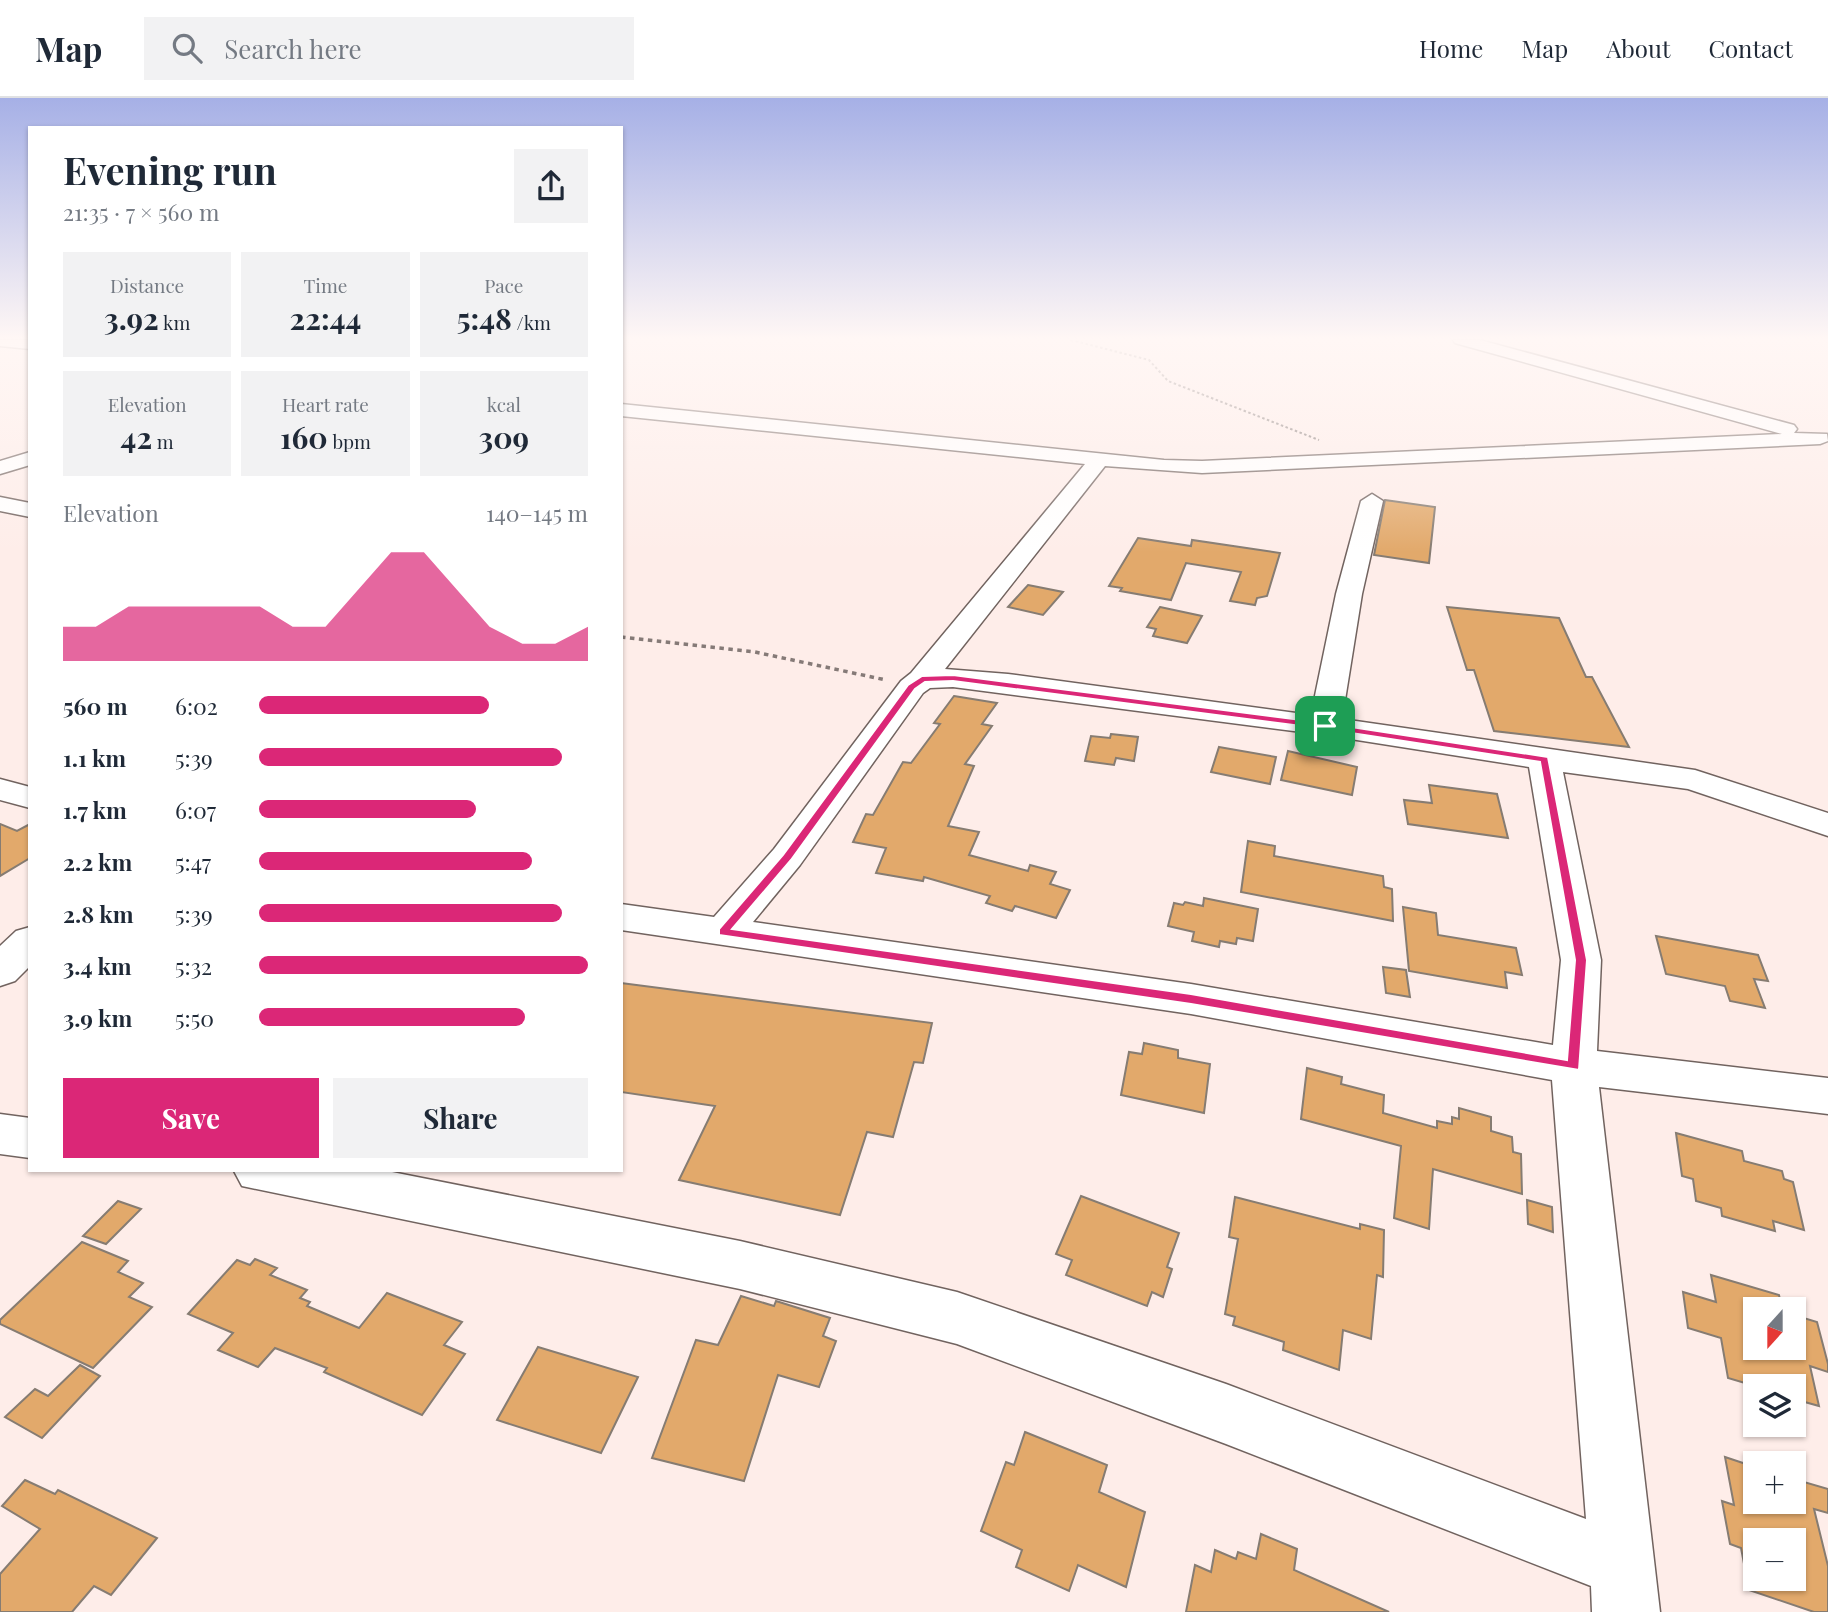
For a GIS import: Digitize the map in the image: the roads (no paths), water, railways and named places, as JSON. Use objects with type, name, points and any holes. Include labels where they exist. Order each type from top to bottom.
[{"type":"street","points":[[627,411],[1202,467],[1824,440]]},
{"type":"street","points":[[1717,411],[1824,440]]},
{"type":"street","points":[[0,468],[28,459]]},
{"type":"street","points":[[723,932],[787,857],[917,683],[1100,459]]},
{"type":"street","points":[[1325,726],[1349,594],[1372,501]]},
{"type":"street","points":[[0,504],[28,510]]},
{"type":"street","points":[[917,683],[953,678],[1008,683],[1695,780],[1828,825]]},
{"type":"street","points":[[266,1172],[337,1182],[740,1265],[957,1318],[1226,1414],[1624,1588],[1574,1066],[1581,960],[1544,760]]},
{"type":"street","points":[[0,789],[28,797]]},
{"type":"street","points":[[623,917],[1191,999],[1574,1066],[1828,1096]]},
{"type":"street","points":[[0,971],[28,943]]},
{"type":"street","points":[[0,1134],[28,1138]]}]
